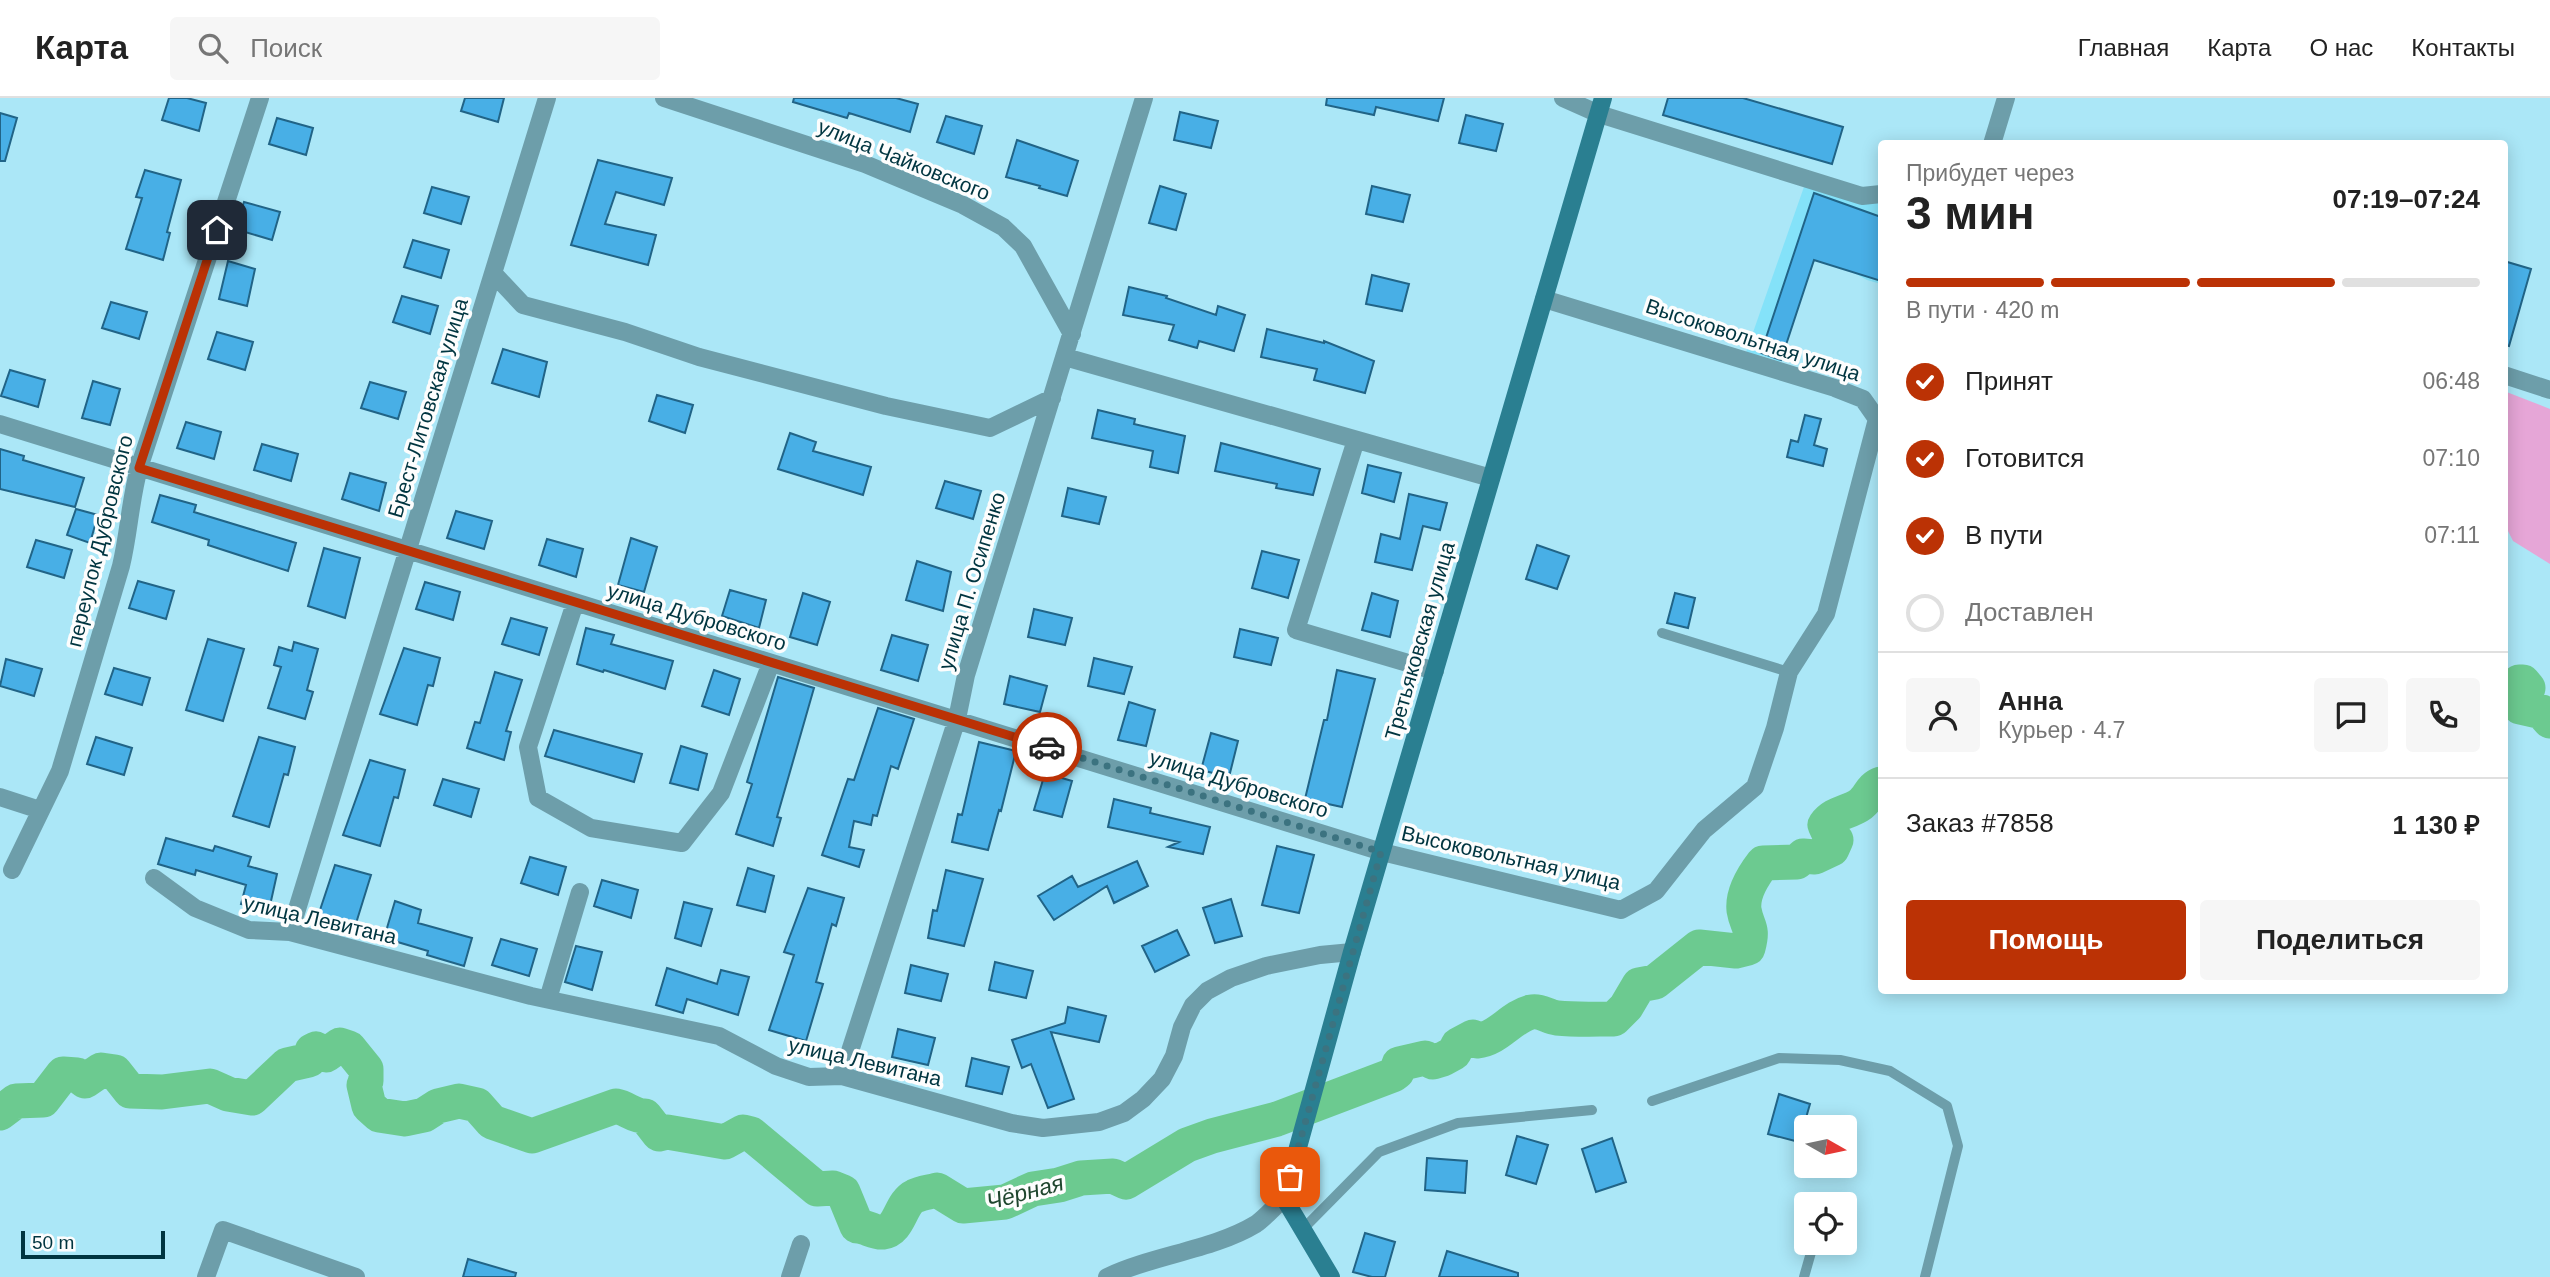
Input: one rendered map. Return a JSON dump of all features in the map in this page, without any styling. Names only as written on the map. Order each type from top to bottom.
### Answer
[{"type":"street","name":"переулок Дубровского","points":[[12,870],[60,771],[129,536],[131,499],[139,468],[260,98]]},
{"type":"street","name":"Брест-Литовская улица","points":[[290,932],[547,98]]},
{"type":"street","name":"улица Чайковского","points":[[664,98],[865,164],[963,205],[1003,227],[1023,246],[1072,334]]},
{"type":"street","name":"улица П. Осипенко","points":[[842,1076],[957,719],[966,676],[1144,98]]},
{"type":"street","points":[[1563,98],[1601,106],[1862,196],[1878,194]]},
{"type":"street","points":[[1993,140],[2006,98]]},
{"type":"street","name":"Третьяковская улица","points":[[1284,1198],[1381,852],[1601,106]]},
{"type":"street","points":[[493,273],[523,305],[625,332],[699,357],[886,406],[990,428],[1052,398]]},
{"type":"street","name":"Высоковольтная улица","points":[[1381,852],[1621,910],[1656,891],[1704,830],[1755,787],[1776,728],[1789,672],[1826,614],[1877,419],[1863,399],[1835,388],[1544,299]]},
{"type":"street","points":[[1065,357],[1491,478]]},
{"type":"street","points":[[2508,377],[2550,390]]},
{"type":"street","name":"улица Дубровского","points":[[0,425],[1381,852]]},
{"type":"street","points":[[1356,440],[1296,630],[1435,671]]},
{"type":"street","points":[[575,603],[528,747],[538,799],[590,828],[682,843],[721,793],[771,663]]},
{"type":"street","points":[[0,797],[40,810]]},
{"type":"street","name":"улица Левитана","points":[[154,878],[195,908],[249,930],[290,932],[548,999],[719,1036],[776,1066],[809,1077],[842,1076],[1012,1123],[1043,1128],[1099,1122],[1124,1113],[1143,1099],[1162,1079],[1174,1056],[1182,1027],[1193,1005],[1207,991],[1231,978],[1266,966],[1320,955],[1352,952]]},
{"type":"street","points":[[548,999],[580,892]]},
{"type":"street","points":[[1107,1277],[1133,1264],[1222,1239],[1257,1223],[1284,1198],[1331,1277]]},
{"type":"street","points":[[206,1277],[223,1230],[356,1277]]},
{"type":"street","points":[[790,1277],[801,1244]]},
{"type":"lane","points":[[1661,633],[1789,672]]},
{"type":"lane","points":[[1652,1101],[1779,1058],[1840,1060],[1890,1071],[1947,1106],[1958,1146],[1925,1277]]},
{"type":"lane","points":[[1303,1229],[1379,1152],[1458,1123],[1592,1110]]},
{"type":"lane","points":[[1804,1277],[1810,1255]]},
{"type":"shaded area","points":[[1805,184],[1878,199],[1878,283],[1817,253],[1780,362],[1760,355],[1743,361]]},
{"type":"shaded area","points":[[2508,393],[2550,409],[2550,564],[2513,541],[2508,531]]},
{"type":"building","points":[[169,98],[187,98],[206,103],[199,131],[162,120]]},
{"type":"building","points":[[465,98],[504,98],[498,122],[461,111]]},
{"type":"building","points":[[794,98],[896,98],[918,104],[910,132],[849,113],[847,118],[793,102]]},
{"type":"building","points":[[1327,98],[1444,98],[1438,121],[1376,107],[1374,115],[1326,105]]},
{"type":"building","points":[[1668,98],[1743,98],[1843,127],[1832,164],[1663,115]]},
{"type":"building","points":[[1180,112],[1218,121],[1211,148],[1174,140]]},
{"type":"building","points":[[0,113],[17,118],[5,161],[0,161]]},
{"type":"building","points":[[1466,115],[1503,124],[1496,151],[1459,143]]},
{"type":"building","points":[[946,116],[982,126],[974,154],[937,142]]},
{"type":"building","points":[[277,118],[313,128],[306,155],[269,144]]},
{"type":"building","points":[[1017,140],[1078,161],[1067,196],[1006,177]]},
{"type":"building","points":[[598,160],[672,178],[664,205],[616,192],[605,224],[656,235],[648,265],[571,245]]},
{"type":"building","points":[[145,170],[181,180],[167,232],[170,233],[163,260],[126,249],[142,198],[136,197]]},
{"type":"building","points":[[1160,186],[1186,194],[1176,230],[1149,223]]},
{"type":"building","points":[[1372,186],[1410,195],[1403,222],[1366,214]]},
{"type":"building","points":[[432,187],[469,197],[461,224],[424,213]]},
{"type":"building","points":[[1814,193],[1878,216],[1878,280],[1814,260],[1781,360],[1761,353]]},
{"type":"building","points":[[244,202],[280,212],[272,240],[235,229]]},
{"type":"building","points":[[413,240],[449,250],[441,278],[404,267]]},
{"type":"building","points":[[228,261],[255,269],[247,306],[219,299]]},
{"type":"building","points":[[2508,262],[2531,269],[2508,346]]},
{"type":"building","points":[[1372,275],[1409,284],[1402,311],[1366,304]]},
{"type":"building","points":[[1129,287],[1167,296],[1166,298],[1216,315],[1218,306],[1245,315],[1234,351],[1199,341],[1197,348],[1169,340],[1174,325],[1123,315]]},
{"type":"building","points":[[402,296],[438,306],[430,334],[393,322]]},
{"type":"building","points":[[111,302],[147,312],[139,339],[102,328]]},
{"type":"building","points":[[1267,329],[1324,341],[1374,361],[1365,393],[1314,380],[1317,369],[1261,357]]},
{"type":"building","points":[[217,332],[253,342],[245,370],[208,359]]},
{"type":"building","points":[[503,349],[547,362],[539,397],[492,383]]},
{"type":"building","points":[[10,370],[45,380],[38,407],[1,396]]},
{"type":"building","points":[[93,381],[120,389],[110,425],[82,418]]},
{"type":"building","points":[[370,382],[406,392],[398,419],[361,408]]},
{"type":"building","points":[[657,395],[693,405],[685,433],[649,421]]},
{"type":"building","points":[[1098,410],[1135,419],[1134,424],[1185,436],[1178,473],[1150,467],[1153,451],[1092,438]]},
{"type":"building","points":[[1805,415],[1821,419],[1814,445],[1827,449],[1823,466],[1787,457],[1791,440],[1798,442]]},
{"type":"building","points":[[186,422],[221,432],[214,459],[177,448]]},
{"type":"building","points":[[790,433],[816,442],[813,451],[871,467],[863,495],[778,469]]},
{"type":"building","points":[[1221,443],[1320,469],[1313,495],[1276,488],[1277,484],[1215,471]]},
{"type":"building","points":[[262,444],[298,454],[291,481],[254,470]]},
{"type":"building","points":[[0,449],[24,456],[23,460],[84,478],[75,507],[0,489]]},
{"type":"building","points":[[1368,465],[1401,473],[1394,502],[1362,493]]},
{"type":"building","points":[[350,473],[386,483],[379,511],[342,499]]},
{"type":"building","points":[[945,481],[981,491],[973,519],[936,508]]},
{"type":"building","points":[[1068,488],[1106,497],[1099,524],[1062,516]]},
{"type":"building","points":[[1409,494],[1447,503],[1440,530],[1423,526],[1412,570],[1375,562],[1381,534],[1400,539]]},
{"type":"building","points":[[160,495],[196,505],[194,512],[296,543],[288,571],[208,545],[209,540],[152,522]]},
{"type":"building","points":[[76,509],[98,515],[90,543],[67,535]]},
{"type":"building","points":[[456,511],[492,521],[484,549],[447,538]]},
{"type":"building","points":[[631,538],[657,547],[644,592],[618,585]]},
{"type":"building","points":[[547,539],[583,549],[576,577],[539,565]]},
{"type":"building","points":[[36,540],[72,550],[64,578],[27,567]]},
{"type":"building","points":[[1537,545],[1569,556],[1557,589],[1526,579]]},
{"type":"building","points":[[324,548],[360,558],[345,618],[308,606]]},
{"type":"building","points":[[1262,551],[1299,560],[1288,598],[1252,588]]},
{"type":"building","points":[[917,561],[951,572],[943,611],[906,600]]},
{"type":"building","points":[[138,581],[174,591],[166,619],[129,608]]},
{"type":"building","points":[[425,582],[460,592],[453,620],[416,609]]},
{"type":"building","points":[[730,590],[766,600],[759,628],[722,616]]},
{"type":"building","points":[[803,593],[830,602],[817,645],[790,637]]},
{"type":"building","points":[[1372,593],[1398,601],[1390,637],[1362,630]]},
{"type":"building","points":[[1675,593],[1695,598],[1688,628],[1667,623]]},
{"type":"building","points":[[1034,609],[1072,618],[1065,645],[1028,637]]},
{"type":"building","points":[[511,618],[547,628],[539,655],[502,644]]},
{"type":"building","points":[[586,628],[614,635],[611,644],[673,661],[665,689],[577,664]]},
{"type":"building","points":[[1240,629],[1278,638],[1271,665],[1234,657]]},
{"type":"building","points":[[892,635],[928,645],[918,681],[881,670]]},
{"type":"building","points":[[208,639],[244,649],[223,721],[186,710]]},
{"type":"building","points":[[294,642],[318,649],[307,690],[313,692],[305,719],[268,708],[281,667],[274,665],[279,647],[292,651]]},
{"type":"building","points":[[404,648],[440,658],[433,686],[428,685],[417,725],[380,714]]},
{"type":"building","points":[[1094,658],[1132,667],[1124,694],[1088,686]]},
{"type":"building","points":[[6,659],[42,669],[34,696],[0,686]]},
{"type":"building","points":[[114,668],[150,678],[142,705],[105,694]]},
{"type":"building","points":[[714,670],[740,679],[729,715],[702,706]]},
{"type":"building","points":[[1337,670],[1375,679],[1342,807],[1305,799],[1324,720],[1327,720]]},
{"type":"building","points":[[495,672],[522,680],[506,731],[511,732],[504,760],[467,748],[475,722],[480,723]]},
{"type":"building","points":[[1010,676],[1047,686],[1040,712],[1004,704]]},
{"type":"building","points":[[778,677],[814,688],[777,817],[781,818],[773,846],[736,834],[752,784],[747,782]]},
{"type":"building","points":[[1129,702],[1155,710],[1146,746],[1118,740]]},
{"type":"building","points":[[878,708],[914,719],[898,769],[891,766],[877,816],[873,815],[871,825],[854,821],[849,847],[864,850],[859,867],[822,855],[848,779],[854,780]]},
{"type":"building","points":[[554,730],[642,754],[634,782],[545,756]]},
{"type":"building","points":[[1211,733],[1238,741],[1229,777],[1201,770]]},
{"type":"building","points":[[96,737],[132,748],[124,775],[87,764]]},
{"type":"building","points":[[259,737],[295,747],[288,775],[284,774],[269,827],[233,816]]},
{"type":"building","points":[[979,742],[1016,751],[988,850],[952,842],[958,814],[962,815]]},
{"type":"building","points":[[681,746],[707,754],[698,790],[670,783]]},
{"type":"building","points":[[370,760],[405,770],[380,846],[343,835]]},
{"type":"building","points":[[1045,773],[1072,781],[1062,817],[1034,810]]},
{"type":"building","points":[[443,779],[479,789],[471,817],[434,805]]},
{"type":"building","points":[[1114,799],[1151,808],[1150,813],[1210,827],[1203,854],[1168,847],[1179,842],[1108,827]]},
{"type":"building","points":[[166,838],[213,851],[215,846],[251,857],[248,866],[277,874],[269,910],[241,904],[246,885],[196,870],[195,875],[158,864]]},
{"type":"building","points":[[1277,846],[1314,855],[1299,913],[1262,905]]},
{"type":"building","points":[[530,857],[566,867],[558,895],[521,883]]},
{"type":"building","points":[[1137,861],[1148,886],[1114,903],[1107,886],[1054,920],[1038,896],[1072,876],[1078,887]]},
{"type":"building","points":[[335,865],[371,875],[353,933],[316,922]]},
{"type":"building","points":[[748,868],[774,876],[765,912],[737,905]]},
{"type":"building","points":[[946,870],[983,879],[964,946],[928,938],[933,910],[937,911]]},
{"type":"building","points":[[602,880],[638,890],[631,918],[594,906]]},
{"type":"building","points":[[808,888],[844,898],[836,926],[832,924],[816,982],[823,984],[806,1041],[769,1030],[794,955],[784,952]]},
{"type":"building","points":[[1231,899],[1242,936],[1215,943],[1203,908]]},
{"type":"building","points":[[395,901],[421,910],[418,923],[472,938],[464,966],[427,955],[428,951],[384,938]]},
{"type":"building","points":[[684,902],[712,909],[701,946],[675,938]]},
{"type":"building","points":[[1177,930],[1189,955],[1155,972],[1142,946]]},
{"type":"building","points":[[501,939],[537,949],[529,976],[492,965]]},
{"type":"building","points":[[576,946],[602,952],[592,990],[565,982]]},
{"type":"building","points":[[995,962],[1033,971],[1026,998],[989,990]]},
{"type":"building","points":[[911,965],[948,974],[941,1001],[905,993]]},
{"type":"building","points":[[667,968],[717,984],[721,970],[749,977],[738,1015],[687,999],[683,1013],[656,1005]]},
{"type":"building","points":[[1068,1007],[1106,1016],[1099,1042],[1051,1032],[1074,1099],[1048,1108],[1031,1064],[1022,1068],[1012,1040],[1065,1023]]},
{"type":"building","points":[[898,1029],[935,1038],[928,1065],[892,1057]]},
{"type":"building","points":[[972,1058],[1009,1067],[1002,1094],[966,1086]]},
{"type":"building","points":[[1779,1094],[1810,1104],[1807,1115],[1794,1115],[1794,1141],[1768,1134]]},
{"type":"building","points":[[1517,1136],[1548,1145],[1536,1184],[1506,1175]]},
{"type":"building","points":[[1612,1138],[1626,1182],[1596,1192],[1582,1149]]},
{"type":"building","points":[[1427,1158],[1467,1161],[1465,1193],[1425,1190]]},
{"type":"building","points":[[1365,1233],[1395,1242],[1385,1277],[1353,1272]]},
{"type":"building","points":[[1447,1251],[1518,1273],[1518,1277],[1439,1277]]},
{"type":"building","points":[[468,1259],[516,1273],[515,1277],[463,1277]]},
{"type":"waterway","name":"Чёрная","points":[[2508,695],[2519,682],[2523,682],[2528,688],[2520,698],[2520,707],[2542,712],[2550,721]]},
{"type":"waterway","name":"Чёрная","points":[[0,1113],[16,1101],[43,1100],[63,1074],[77,1075],[85,1081],[101,1070],[115,1072],[130,1091],[162,1092],[210,1086],[228,1094],[252,1098],[287,1065],[309,1060],[312,1051],[316,1049],[326,1055],[340,1045],[349,1048],[366,1069],[364,1085],[369,1106],[379,1115],[405,1119],[424,1115],[438,1106],[459,1101],[477,1105],[492,1122],[532,1136],[616,1106],[645,1116],[659,1134],[667,1132],[725,1142],[743,1132],[751,1134],[817,1189],[833,1188],[843,1192],[857,1226],[883,1232],[893,1227],[910,1199],[937,1190],[963,1206],[1005,1202],[1033,1189],[1081,1178],[1113,1176],[1126,1182],[1187,1145],[1277,1119],[1393,1075],[1399,1064],[1425,1058],[1433,1062],[1443,1059],[1454,1053],[1458,1045],[1473,1037],[1477,1041],[1485,1039],[1531,1012],[1564,1019],[1614,1019],[1626,1007],[1639,985],[1655,982],[1699,947],[1736,951],[1748,948],[1750,931],[1744,910],[1746,891],[1763,863],[1797,862],[1803,856],[1815,857],[1832,849],[1836,840],[1831,838],[1825,825],[1861,804],[1878,786]]},
{"type":"way so far","points":[[1047,747],[1381,852],[1290,1177]]},
{"type":"route","points":[[217,230],[139,468],[1047,747]]}]
